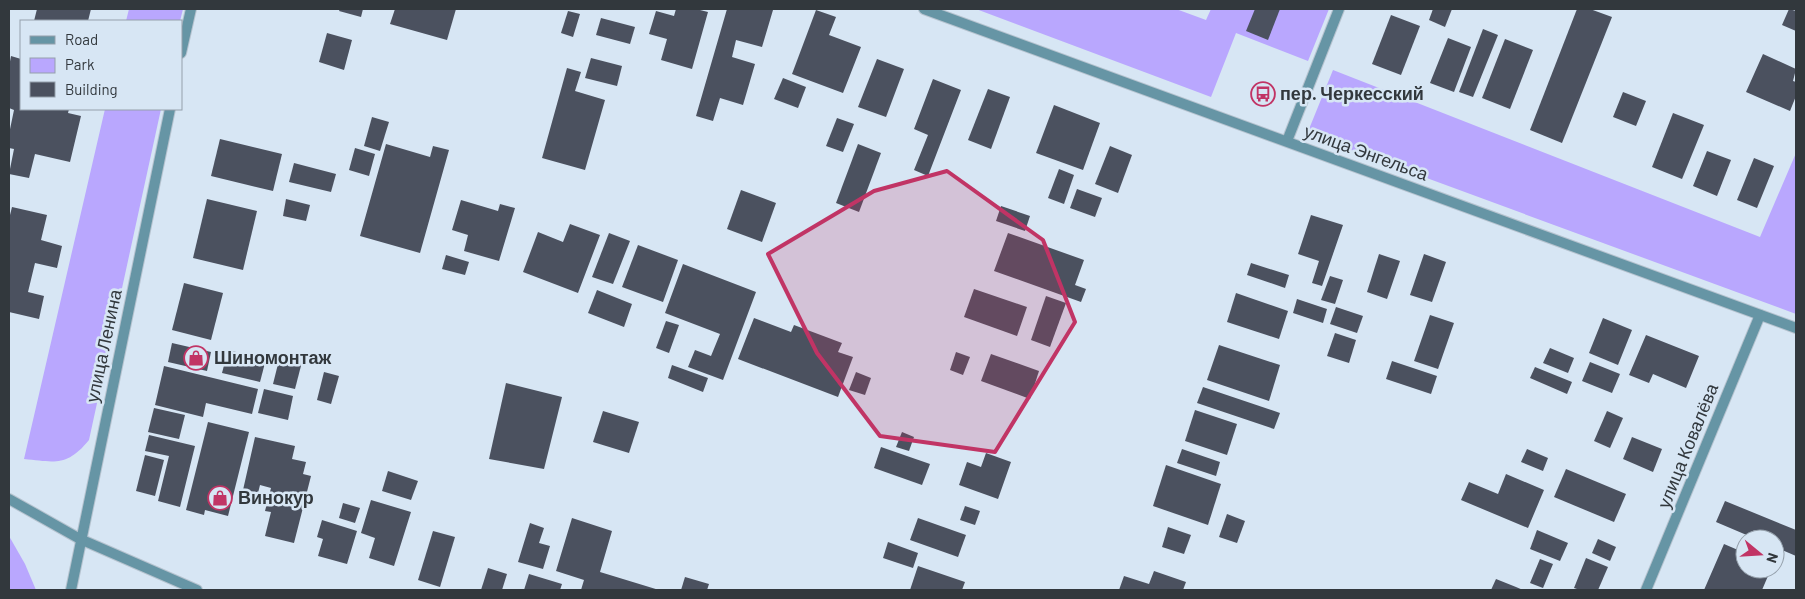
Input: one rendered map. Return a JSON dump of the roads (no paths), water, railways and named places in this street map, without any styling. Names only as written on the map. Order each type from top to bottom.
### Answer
[{"type":"street","points":[[182,49],[191,9]]},
{"type":"street","name":"улица Энгельса","points":[[924,9],[1796,328]]},
{"type":"street","points":[[1286,142],[1339,9]]},
{"type":"street","name":"улица Ленина","points":[[71,590],[170,110]]},
{"type":"street","name":"улица Ковалёва","points":[[1646,590],[1760,315]]},
{"type":"street","points":[[9,499],[80,539],[197,590]]},
{"type":"place","name":"пер. Черкесский","points":[[1263,94]]},
{"type":"place","name":"Шиномонтаж","points":[[196,358]]},
{"type":"place","name":"Винокур","points":[[220,498]]}]
